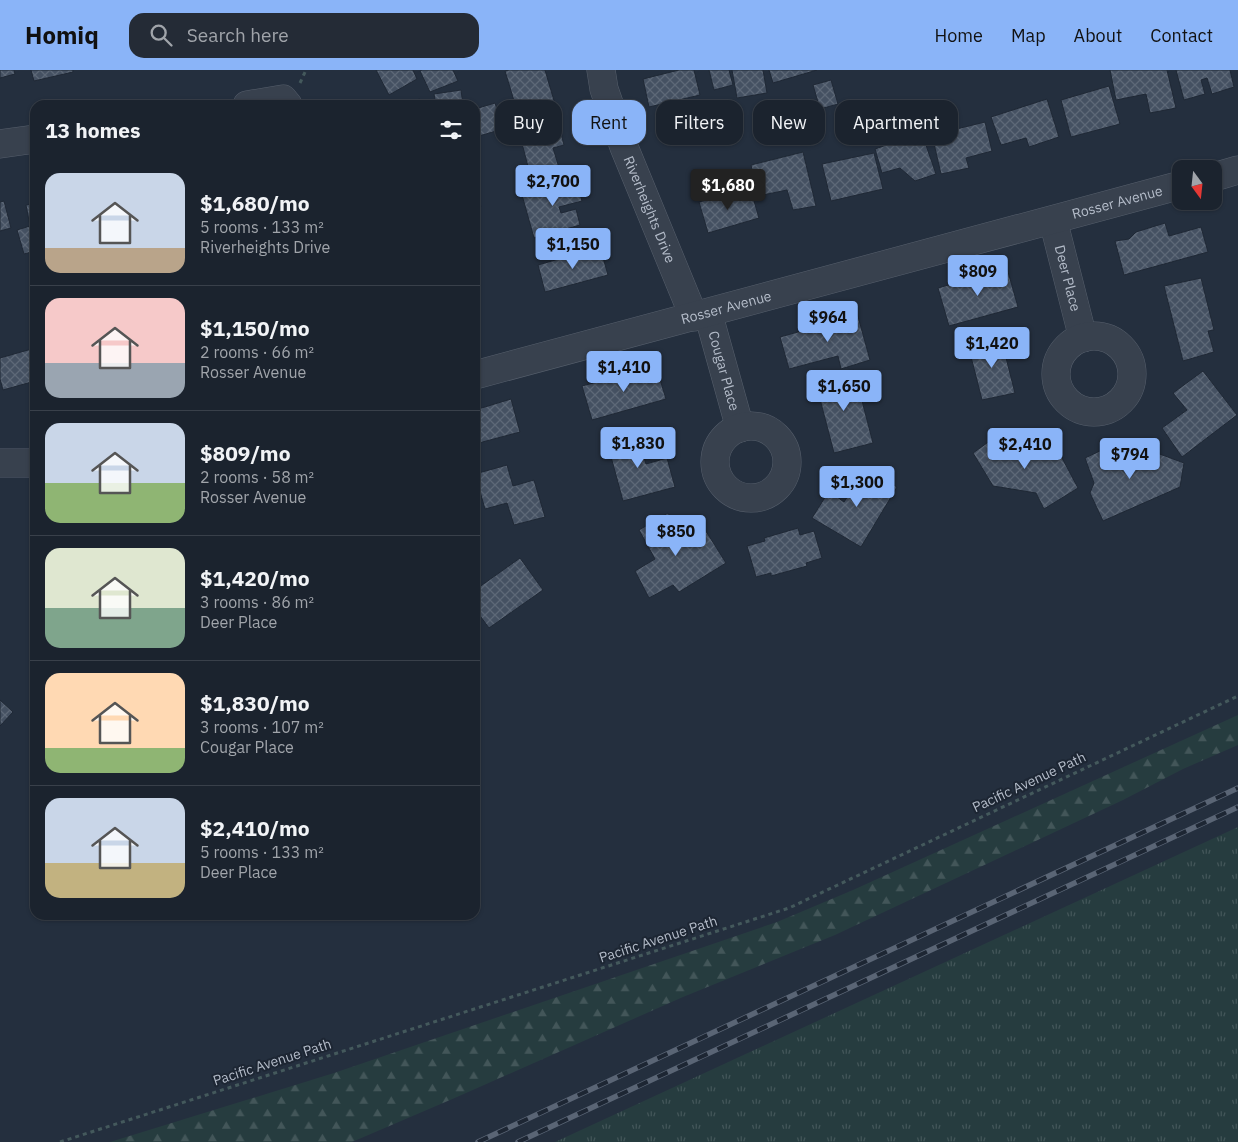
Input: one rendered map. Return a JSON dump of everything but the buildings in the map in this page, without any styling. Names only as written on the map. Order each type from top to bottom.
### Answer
[{"type":"street","name":"Riverheights Drive","points":[[601,70],[604,89],[624,147],[701,315]]},
{"type":"street","points":[[0,144],[30,140]]},
{"type":"street","points":[[1222,175],[1238,170]]},
{"type":"street","name":"Rosser Avenue","points":[[480,374],[1172,187]]},
{"type":"street","name":"Deer Place","points":[[1053,220],[1083,338]]},
{"type":"street","name":"Cougar Place","points":[[701,315],[740,428]]},
{"type":"street","points":[[0,463],[30,463]]},
{"type":"path","name":"Pacific Avenue Path","points":[[60,1142],[789,908],[1238,696]]},
{"type":"green space","points":[[1238,715],[1238,745],[1183,769],[1123,800],[835,935],[683,997],[352,1142],[110,1142],[334,1073],[777,922],[853,890]]},
{"type":"green space","points":[[1238,827],[1238,1142],[555,1142]]},
{"type":"railway","points":[[478,1142],[1238,788]]},
{"type":"railway","points":[[518,1142],[1238,807]]}]
